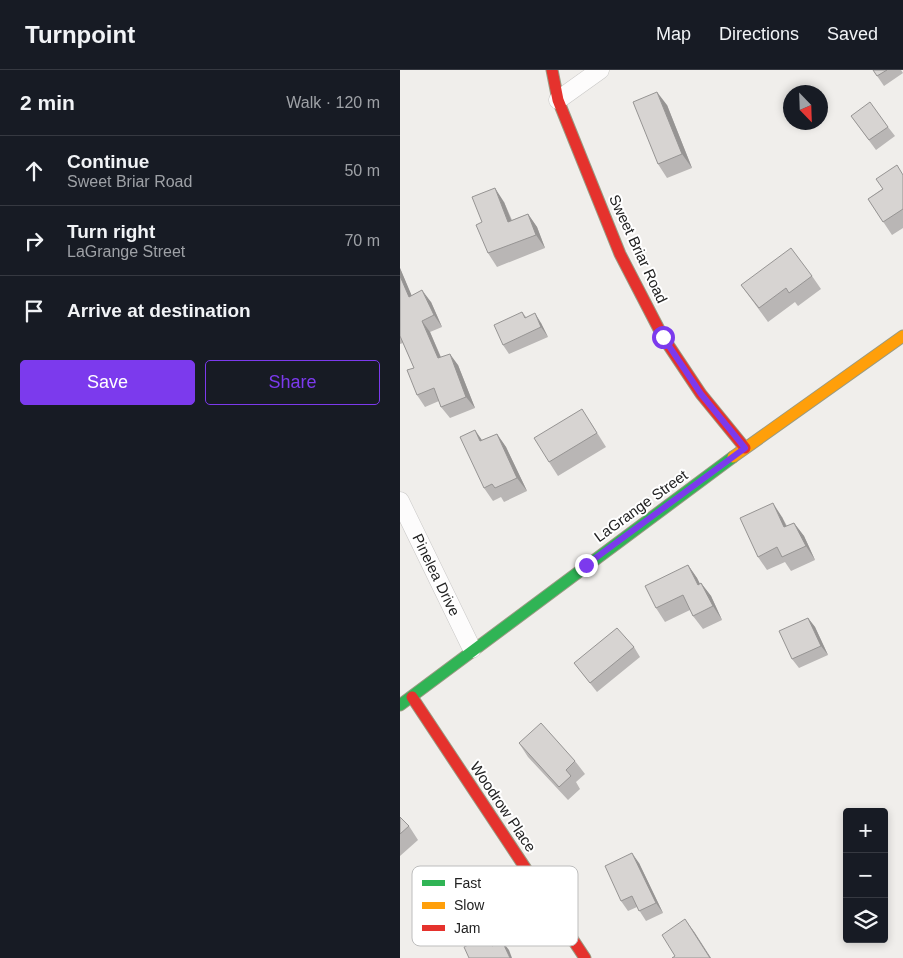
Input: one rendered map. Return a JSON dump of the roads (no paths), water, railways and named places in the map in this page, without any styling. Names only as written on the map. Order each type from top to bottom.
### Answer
[{"type":"street","name":"Sweet Briar Road","points":[[552,70],[558,100],[620,254],[663,337],[701,394],[745,448]]},
{"type":"street","points":[[558,100],[600,70]]},
{"type":"street","name":"LaGrange Street","points":[[400,705],[472,649],[745,448],[903,336]]},
{"type":"street","name":"Pinelea Drive","points":[[400,501],[472,649]]},
{"type":"street","name":"Woodrow Place","points":[[412,697],[524,866]]},
{"type":"street","name":"Woodrow Place","points":[[577,946],[585,958]]}]
